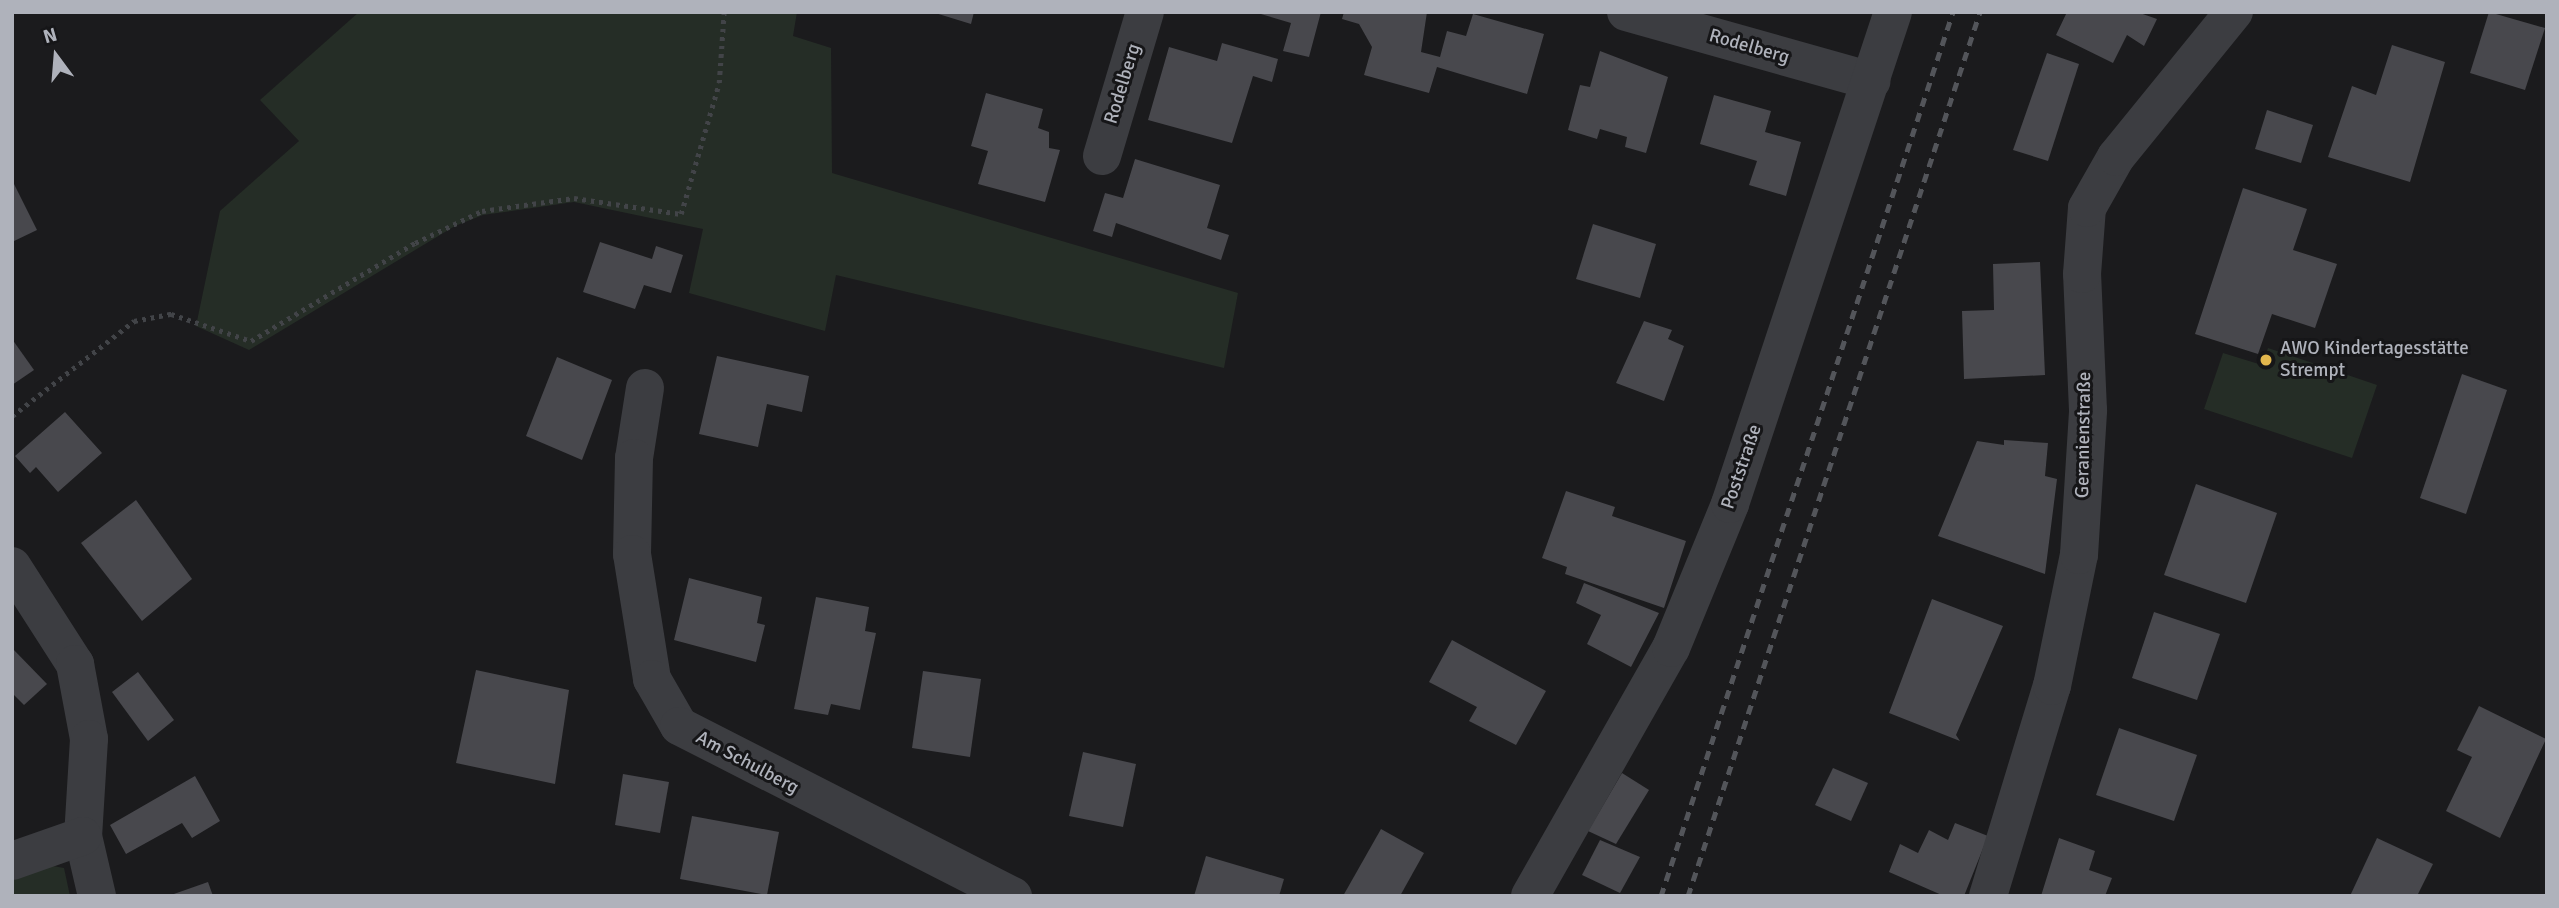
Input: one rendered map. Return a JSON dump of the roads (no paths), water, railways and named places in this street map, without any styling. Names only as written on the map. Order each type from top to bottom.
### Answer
[{"type":"street","name":"Rodelberg","points":[[1102,156],[1145,12]]},
{"type":"street","name":"Rodelberg","points":[[1626,12],[1871,81]]},
{"type":"street","name":"Poststraße","points":[[1530,896],[1671,648],[1730,504],[1893,12]]},
{"type":"street","name":"Geranienstraße","points":[[1988,896],[2052,686],[2079,555],[2088,410],[2082,274],[2087,208],[2116,157],[2234,12]]},
{"type":"street","name":"Am Schulberg","points":[[645,388],[634,458],[632,554],[652,679],[680,726],[925,856],[1013,896]]},
{"type":"street","points":[[12,566],[75,664],[89,739],[83,836],[97,896]]},
{"type":"street","points":[[12,861],[83,836]]},
{"type":"railway","points":[[1661,896],[1953,12]]},
{"type":"railway","points":[[1688,896],[1980,12]]},
{"type":"place","name":"AWO Kindertagesstätte Strempt","points":[[2266,360]]}]
